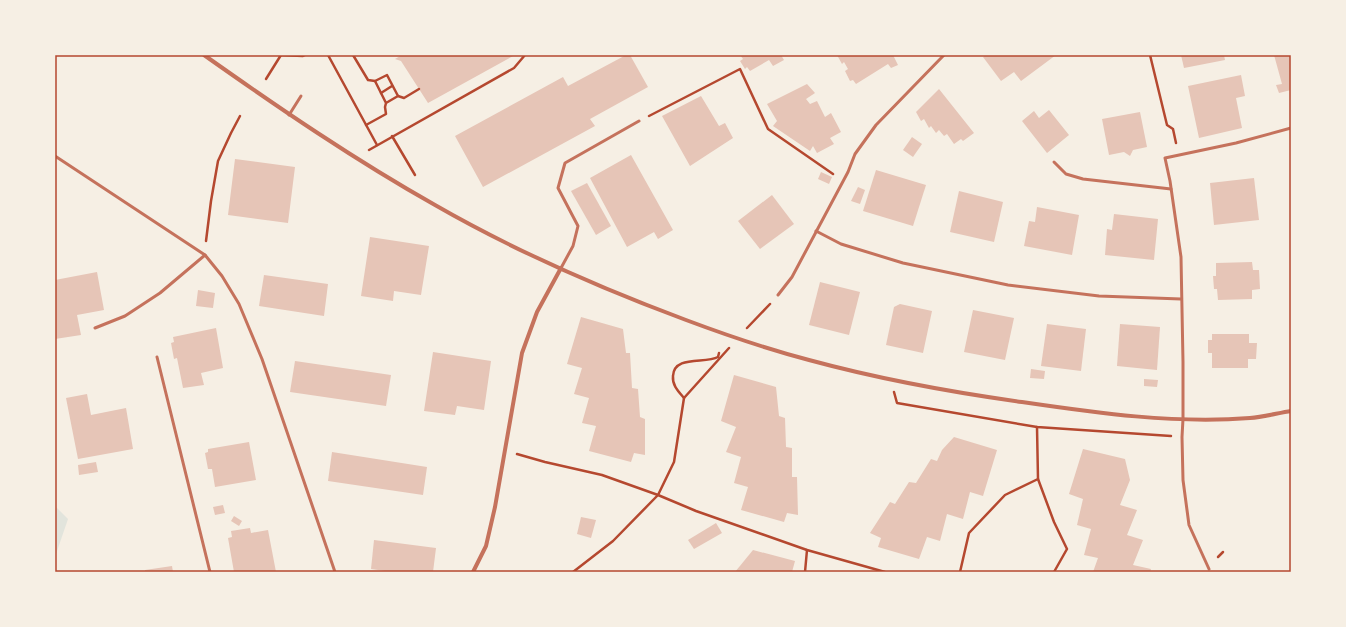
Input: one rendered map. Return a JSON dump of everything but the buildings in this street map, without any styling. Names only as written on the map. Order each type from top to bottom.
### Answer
[{"type":"street","points":[[204,55],[290,115],[396,182],[468,223],[561,268],[650,307],[724,334],[807,360],[891,380],[988,397],[1100,413],[1183,419],[1251,418],[1291,411]]},
{"type":"street","points":[[473,572],[486,546],[495,507],[522,353],[537,312],[561,268]]},
{"type":"lane","points":[[778,295],[792,277],[844,181],[855,154],[876,124],[944,55]]},
{"type":"lane","points":[[290,115],[301,96]]},
{"type":"lane","points":[[561,268],[573,246],[578,226],[558,188],[565,163],[639,121]]},
{"type":"lane","points":[[1209,569],[1189,524],[1183,480],[1181,257],[1172,189],[1165,158],[1291,128]]},
{"type":"lane","points":[[55,156],[205,255],[222,276],[239,304],[262,359],[335,572]]},
{"type":"lane","points":[[1054,162],[1066,174],[1083,179],[1172,189]]},
{"type":"lane","points":[[816,231],[841,244],[903,263],[1008,285],[1099,296],[1181,299]]},
{"type":"lane","points":[[95,328],[125,316],[160,293],[205,255]]},
{"type":"lane","points":[[157,357],[210,572]]},
{"type":"path","points":[[266,79],[280,55],[305,55]]},
{"type":"path","points":[[328,55],[377,145]]},
{"type":"path","points":[[353,55],[368,80],[375,81],[387,75],[398,96],[404,98],[419,89]]},
{"type":"path","points":[[368,150],[514,68],[525,55]]},
{"type":"path","points":[[1150,55],[1167,125],[1173,129],[1179,154]]},
{"type":"path","points":[[639,121],[740,69],[768,129],[844,181]]},
{"type":"path","points":[[366,125],[386,114],[386,103],[375,81]]},
{"type":"path","points":[[381,92],[392,86]]},
{"type":"path","points":[[386,103],[398,96]]},
{"type":"path","points":[[205,255],[211,201],[218,161],[240,116]]},
{"type":"path","points":[[392,136],[415,175]]},
{"type":"path","points":[[684,398],[673,382],[674,369],[680,364],[686,362],[713,360],[718,357],[719,353]]},
{"type":"path","points":[[891,380],[897,403],[1037,427],[1182,437]]},
{"type":"path","points":[[573,572],[613,541],[658,495],[674,462],[684,398],[693,386]]},
{"type":"path","points":[[1037,427],[1038,479],[1054,522],[1067,549],[1054,572]]},
{"type":"path","points":[[505,450],[545,462],[602,475],[807,550],[885,572]]},
{"type":"path","points":[[960,572],[969,533],[1005,495],[1038,479]]},
{"type":"path","points":[[805,572],[807,550]]},
{"type":"shaded area","points":[[55,506],[68,519],[55,557]]}]
